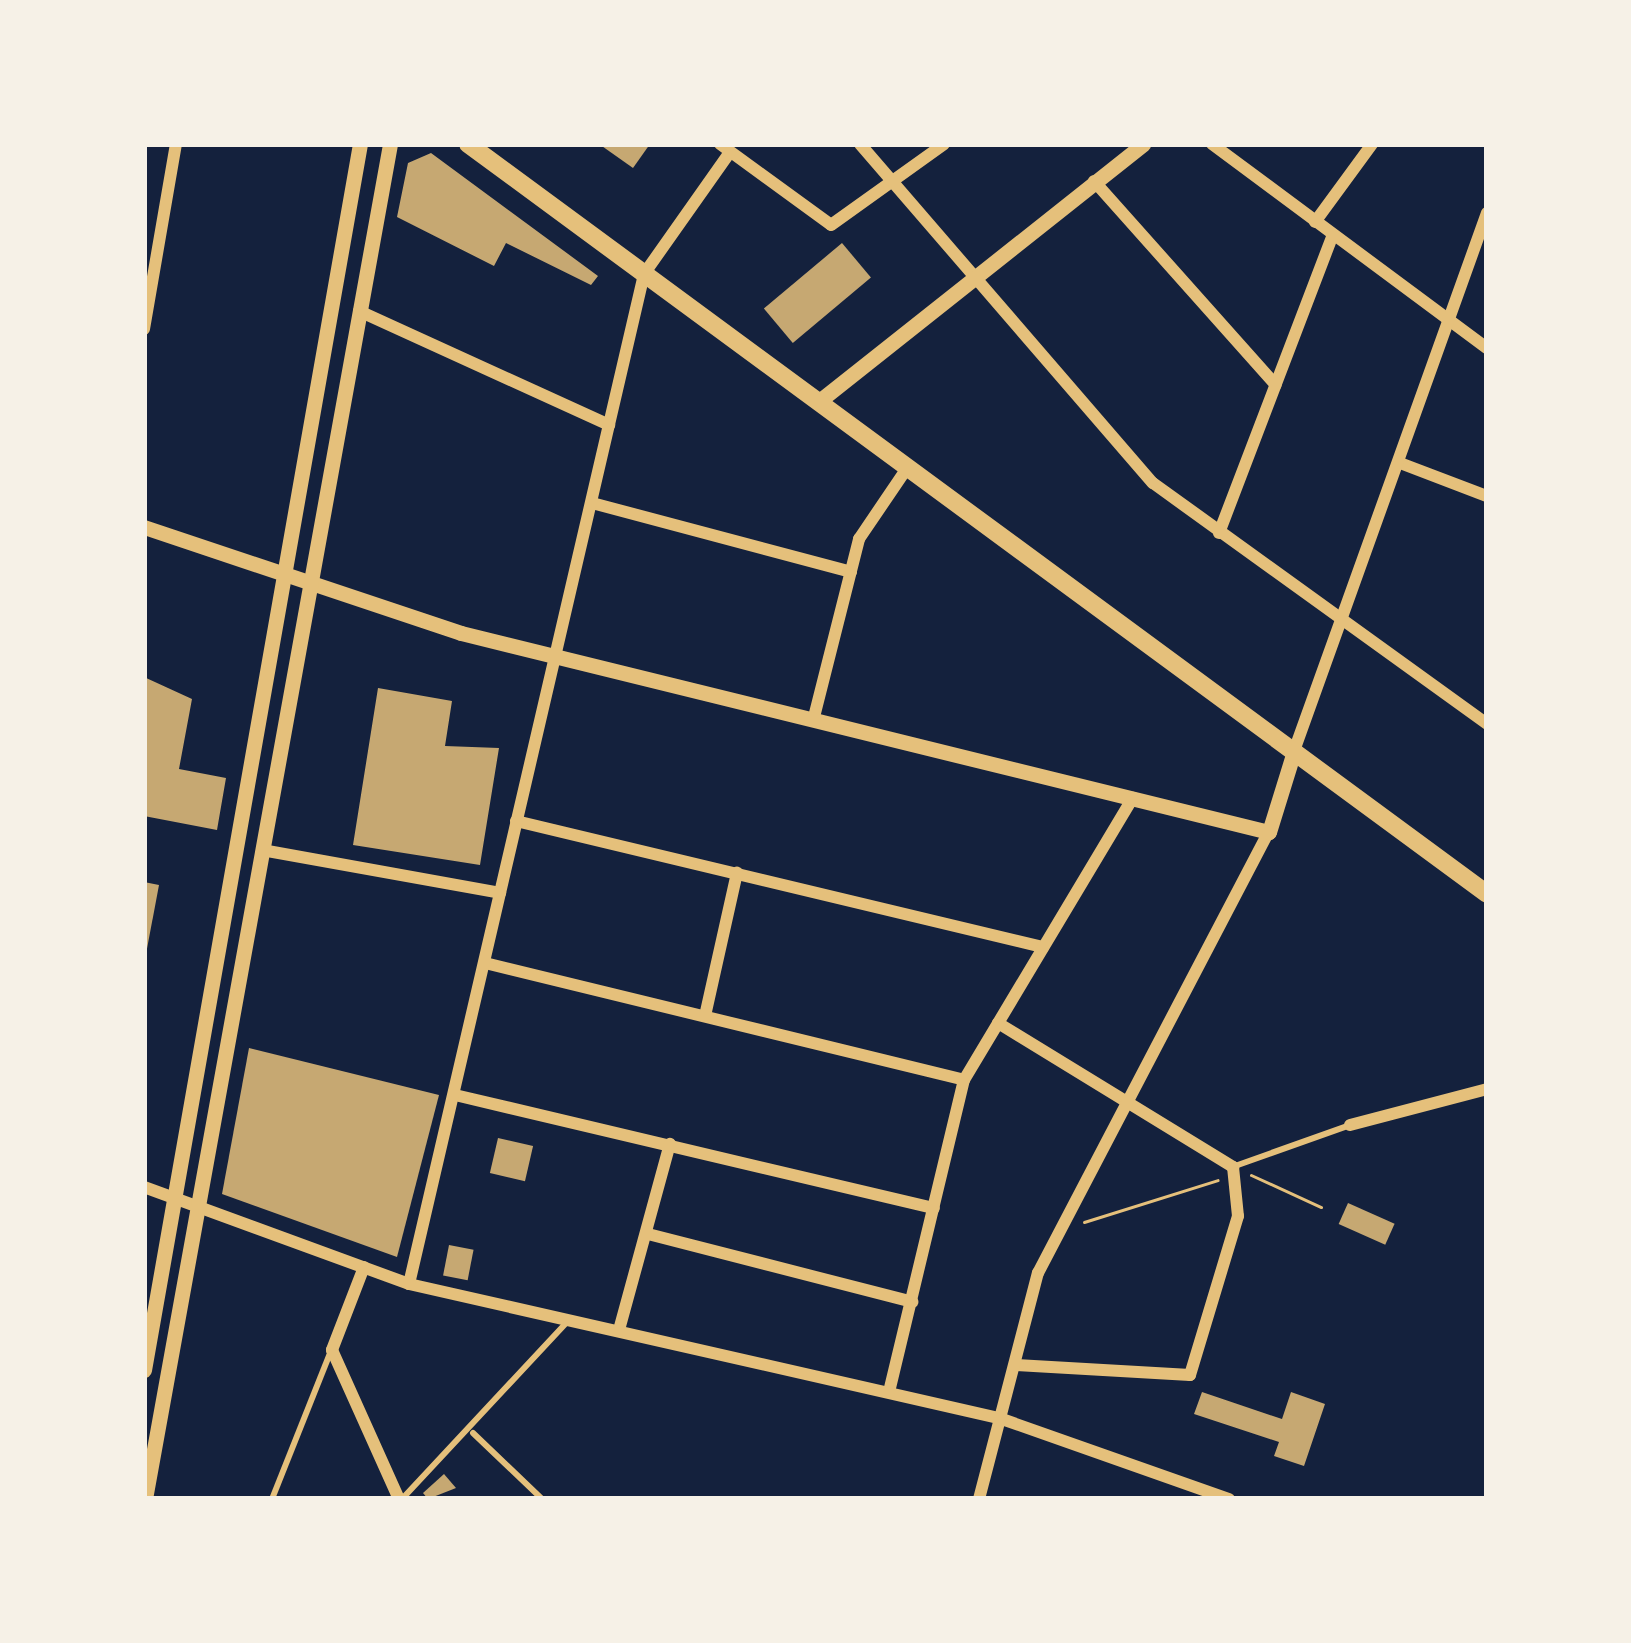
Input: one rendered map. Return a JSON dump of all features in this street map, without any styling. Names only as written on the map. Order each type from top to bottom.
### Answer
[{"type":"main road","points":[[468,144],[1487,894]]},
{"type":"street","points":[[144,329],[176,144]]},
{"type":"street","points":[[144,1370],[360,144]]},
{"type":"street","points":[[145,1499],[390,144]]},
{"type":"street","points":[[860,144],[1153,483],[1487,724]]},
{"type":"street","points":[[410,1284],[644,274],[725,148],[832,225],[944,144]]},
{"type":"street","points":[[818,402],[973,274],[1143,144]]},
{"type":"street","points":[[1212,144],[1487,348]]},
{"type":"street","points":[[1316,221],[1372,144]]},
{"type":"street","points":[[1094,182],[1276,385]]},
{"type":"street","points":[[979,1499],[1038,1273],[1269,832],[1487,213]]},
{"type":"street","points":[[1219,533],[1332,237]]},
{"type":"street","points":[[359,311],[609,425]]},
{"type":"street","points":[[1400,463],[1487,496]]},
{"type":"street","points":[[813,722],[864,529],[907,469]]},
{"type":"street","points":[[592,503],[851,572]]},
{"type":"street","points":[[144,527],[309,585],[555,658],[1269,832]]},
{"type":"street","points":[[889,1392],[964,1080],[1132,798]]},
{"type":"street","points":[[516,821],[1043,947]]},
{"type":"street","points":[[262,850],[500,893]]},
{"type":"street","points":[[706,1016],[737,873]]},
{"type":"street","points":[[485,963],[964,1080]]},
{"type":"street","points":[[998,1024],[1130,1102],[1232,1171],[1238,1216],[1190,1375],[1016,1365]]},
{"type":"street","points":[[1350,1125],[1487,1090]]},
{"type":"street","points":[[455,1095],[934,1208]]},
{"type":"street","points":[[620,1330],[670,1144]]},
{"type":"street","points":[[144,1187],[410,1284],[999,1418],[1229,1499]]},
{"type":"street","points":[[648,1234],[912,1302]]},
{"type":"street","points":[[364,1268],[332,1350],[401,1499]]},
{"type":"lane","points":[[1232,1171],[1350,1125]]},
{"type":"lane","points":[[401,1499],[473,1433],[568,1320]]},
{"type":"lane","points":[[272,1499],[332,1350]]},
{"type":"lane","points":[[473,1433],[542,1499]]},
{"type":"path","points":[[1063,1229],[1232,1171],[1321,1207]]},
{"type":"building","points":[[599,144],[650,144],[633,168]]},
{"type":"building","points":[[431,153],[598,276],[591,285],[506,243],[494,266],[397,217],[408,163]]},
{"type":"building","points":[[842,243],[871,277],[793,343],[764,309]]},
{"type":"building","points":[[144,677],[192,699],[179,769],[226,778],[217,830],[144,816]]},
{"type":"building","points":[[378,688],[452,701],[445,746],[499,748],[480,865],[353,845]]},
{"type":"building","points":[[144,882],[159,885],[146,954],[144,953]]},
{"type":"building","points":[[249,1048],[439,1095],[397,1257],[222,1194]]},
{"type":"building","points":[[498,1138],[533,1146],[525,1181],[490,1173]]},
{"type":"building","points":[[1348,1203],[1395,1224],[1385,1245],[1339,1224]]},
{"type":"building","points":[[449,1245],[474,1250],[468,1280],[443,1275]]},
{"type":"building","points":[[1202,1392],[1282,1419],[1291,1392],[1325,1404],[1304,1466],[1274,1456],[1279,1442],[1194,1414]]},
{"type":"building","points":[[444,1474],[456,1488],[428,1499],[423,1493]]}]
